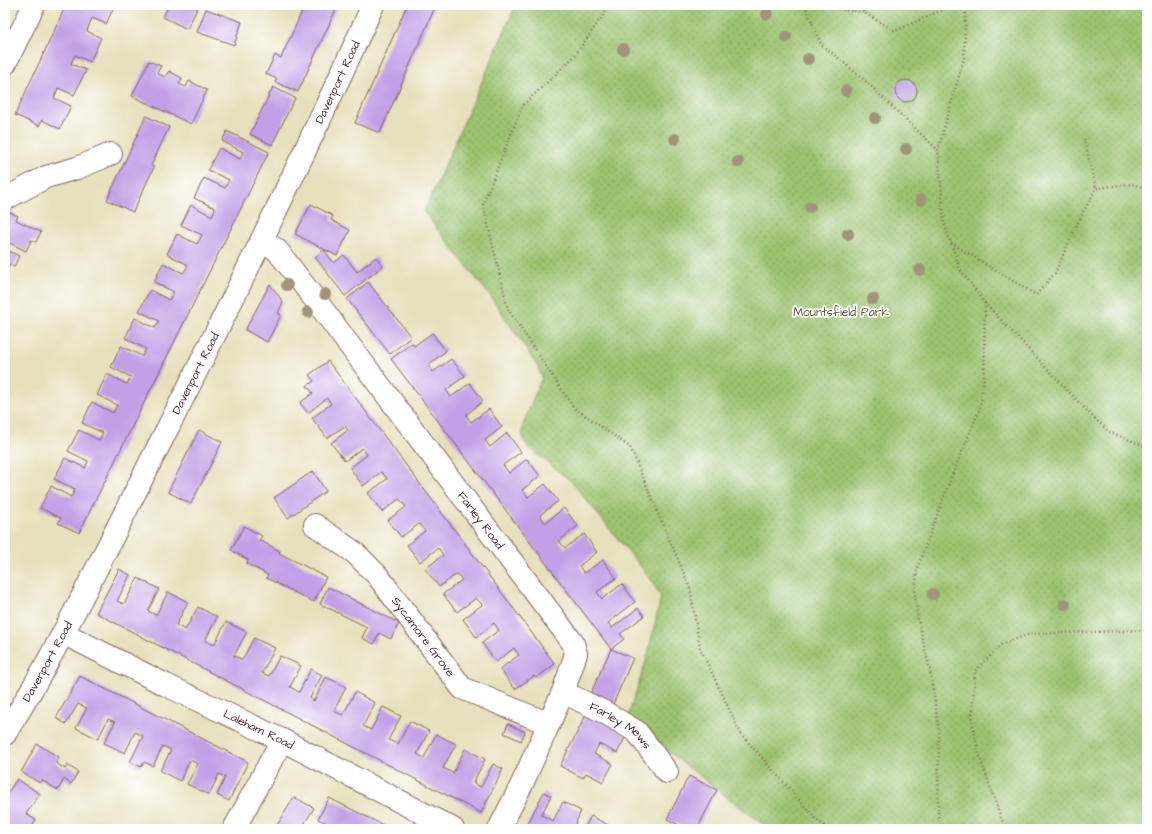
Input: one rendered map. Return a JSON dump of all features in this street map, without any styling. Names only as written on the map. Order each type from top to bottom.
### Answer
[{"type":"street","points":[[7,56],[34,5]]},
{"type":"street","name":"Davenport Road","points":[[5,734],[63,633],[262,241],[329,102],[373,5]]},
{"type":"street","points":[[5,199],[46,177],[77,168],[111,154]]},
{"type":"street","name":"Farley Road","points":[[262,241],[277,250],[573,643],[576,654],[563,692],[499,829]]},
{"type":"street","name":"Sycamore Grove","points":[[314,525],[356,553],[377,576],[462,688],[549,724]]},
{"type":"street","name":"Laleham Road","points":[[63,633],[166,685],[282,740],[453,829]]},
{"type":"street","name":"Farley Mews","points":[[563,692],[604,712],[637,732],[668,772]]},
{"type":"street","points":[[234,829],[282,740]]},
{"type":"path","points":[[610,5],[574,57],[523,105],[483,204],[508,310],[573,407],[630,447],[690,588],[700,648],[741,734],[816,819],[828,829]]},
{"type":"path","points":[[805,5],[822,44],[861,77],[938,150]]},
{"type":"path","points":[[823,5],[836,9],[863,12],[895,31],[953,5]]},
{"type":"path","points":[[863,12],[867,5]]},
{"type":"path","points":[[944,5],[947,8]]},
{"type":"path","points":[[966,5],[964,58],[938,150],[944,223],[960,269],[984,303],[1109,432],[1147,447]]},
{"type":"path","points":[[951,243],[1036,295],[1055,273],[1077,224],[1096,188],[1084,139]]},
{"type":"path","points":[[1096,188],[1131,184],[1147,188]]},
{"type":"path","points":[[941,829],[938,816],[939,729],[930,670],[918,620],[915,596],[917,569],[946,488],[980,408],[984,379],[984,303]]},
{"type":"path","points":[[1005,829],[980,755],[972,721],[975,671],[1002,644],[1030,634],[1147,630]]},
{"type":"green space","name":"Mountsfield Park","points":[[516,5],[1147,5],[1147,829],[769,829],[627,720],[647,658],[661,597],[650,578],[570,480],[528,447],[523,439],[522,431],[525,419],[542,377],[538,367],[494,301],[424,212]]},
{"type":"building","points":[[66,5],[115,5],[106,24],[92,18],[87,31],[101,38],[90,62],[75,55],[73,59],[71,64],[86,70],[74,95],[58,88],[54,98],[71,106],[60,129],[42,120],[39,126],[15,115]]},
{"type":"building","points":[[169,5],[194,5],[198,7],[187,29],[163,17]]},
{"type":"building","points":[[305,5],[338,5],[298,92],[275,82],[277,79],[266,74],[275,55],[281,58]]},
{"type":"building","points":[[407,5],[436,5],[380,133],[355,123]]},
{"type":"building","points":[[206,9],[242,22],[234,45],[197,32]]},
{"type":"building","points":[[149,61],[161,66],[157,73],[165,77],[169,71],[182,78],[179,84],[186,87],[189,81],[207,90],[191,124],[132,96]]},
{"type":"building","points":[[906,80],[914,83],[917,91],[914,99],[906,102],[898,99],[895,91],[898,83]]},
{"type":"building","points":[[273,87],[295,98],[272,145],[250,134]]},
{"type":"building","points":[[146,116],[169,127],[151,166],[154,167],[133,212],[107,200]]},
{"type":"building","points":[[227,131],[269,152],[79,533],[58,523],[61,518],[40,508],[51,486],[71,497],[73,494],[75,489],[54,479],[65,458],[85,468],[88,461],[68,451],[79,430],[99,440],[103,433],[82,423],[92,402],[113,413],[117,405],[97,395],[107,374],[127,384],[131,377],[111,367],[121,346],[142,356],[146,349],[125,338],[135,318],[155,328],[159,321],[139,311],[150,290],[169,300],[174,292],[154,282],[163,263],[183,273],[188,265],[167,254],[177,234],[197,244],[202,235],[181,225],[191,205],[212,216],[215,208],[194,198],[204,178],[225,188],[229,180],[208,170],[219,148],[240,159],[243,152],[222,141]]},
{"type":"building","points":[[311,204],[333,216],[331,220],[350,230],[337,256],[295,234]]},
{"type":"building","points":[[5,210],[18,216],[16,220],[41,232],[36,242],[31,240],[26,251],[5,241]]},
{"type":"building","points":[[5,249],[19,256],[14,267],[9,264],[5,273]]},
{"type":"building","points":[[324,250],[334,263],[344,255],[357,272],[376,257],[383,266],[345,296],[315,257]]},
{"type":"building","points":[[368,282],[411,337],[390,354],[347,299]]},
{"type":"building","points":[[270,284],[283,302],[278,313],[281,315],[267,342],[245,330]]},
{"type":"building","points":[[432,333],[446,351],[428,365],[433,372],[451,359],[465,376],[446,390],[451,397],[470,383],[483,401],[466,415],[471,422],[489,409],[502,427],[485,440],[490,447],[507,433],[521,452],[503,465],[509,473],[527,459],[540,476],[522,490],[528,497],[545,484],[558,501],[540,515],[545,523],[564,508],[578,526],[559,541],[565,548],[584,534],[597,552],[579,566],[584,573],[603,560],[616,578],[597,592],[602,599],[622,584],[635,602],[608,623],[612,628],[638,608],[644,616],[620,634],[624,639],[611,649],[391,359],[412,343],[414,346]]},
{"type":"building","points":[[328,361],[555,664],[536,678],[534,676],[515,689],[500,669],[519,655],[514,648],[496,662],[482,643],[499,630],[494,623],[476,637],[463,619],[482,605],[479,601],[476,598],[457,612],[443,594],[462,580],[457,574],[439,587],[425,569],[443,555],[438,548],[420,562],[407,545],[425,531],[419,524],[401,537],[388,520],[406,507],[403,503],[399,499],[382,512],[368,493],[387,479],[384,475],[381,472],[363,486],[350,468],[367,455],[362,448],[345,461],[331,443],[348,430],[345,426],[327,438],[312,418],[331,404],[327,398],[308,413],[300,403],[313,393],[307,386],[314,381],[309,375]]},
{"type":"building","points":[[199,430],[222,442],[191,504],[168,492]]},
{"type":"building","points":[[313,471],[326,491],[288,518],[274,498]]},
{"type":"building","points":[[244,526],[262,536],[259,540],[280,551],[279,553],[326,577],[314,602],[266,578],[268,575],[247,564],[248,560],[231,550]]},
{"type":"building","points":[[119,569],[130,575],[117,601],[124,604],[138,578],[159,589],[148,611],[156,615],[168,592],[188,602],[176,625],[185,630],[198,607],[217,617],[205,641],[214,645],[226,622],[247,632],[234,656],[242,660],[254,638],[275,648],[262,673],[269,676],[280,656],[301,666],[290,687],[299,692],[311,669],[322,675],[310,698],[314,701],[326,677],[346,687],[334,711],[343,715],[355,692],[375,703],[363,726],[371,730],[383,707],[401,716],[388,740],[398,744],[410,721],[429,731],[417,754],[424,758],[436,734],[456,744],[443,768],[453,773],[465,749],[485,759],[473,783],[481,787],[493,764],[503,769],[481,813],[96,613]]},
{"type":"building","points":[[328,587],[399,623],[391,639],[379,633],[374,644],[362,638],[367,627],[320,604]]},
{"type":"building","points":[[611,649],[633,658],[611,709],[588,699]]},
{"type":"building","points":[[80,676],[248,762],[229,801],[217,795],[225,777],[219,774],[209,795],[187,784],[198,764],[190,760],[180,781],[160,771],[171,750],[163,746],[153,766],[144,762],[141,767],[130,762],[143,736],[135,732],[125,753],[104,743],[115,722],[108,719],[98,739],[76,728],[87,708],[78,704],[66,724],[56,718]]},
{"type":"building","points":[[589,709],[626,736],[617,753],[599,744],[594,754],[613,764],[603,782],[586,773],[583,778],[560,766]]},
{"type":"building","points":[[508,724],[525,732],[521,741],[504,733]]},
{"type":"building","points":[[37,744],[59,757],[56,763],[65,769],[67,765],[78,772],[71,784],[64,779],[58,790],[41,780],[40,783],[21,772]]},
{"type":"building","points":[[689,776],[717,790],[697,829],[686,829],[667,819]]},
{"type":"building","points":[[17,779],[40,794],[26,814],[36,820],[30,829],[5,829],[5,797]]},
{"type":"building","points":[[544,792],[551,796],[541,815],[553,821],[563,802],[581,811],[573,829],[525,829]]},
{"type":"building","points":[[294,797],[314,808],[301,829],[275,829]]},
{"type":"building","points":[[329,798],[391,829],[324,829],[327,823],[318,819]]},
{"type":"building","points":[[591,816],[610,826],[609,829],[584,829]]}]
